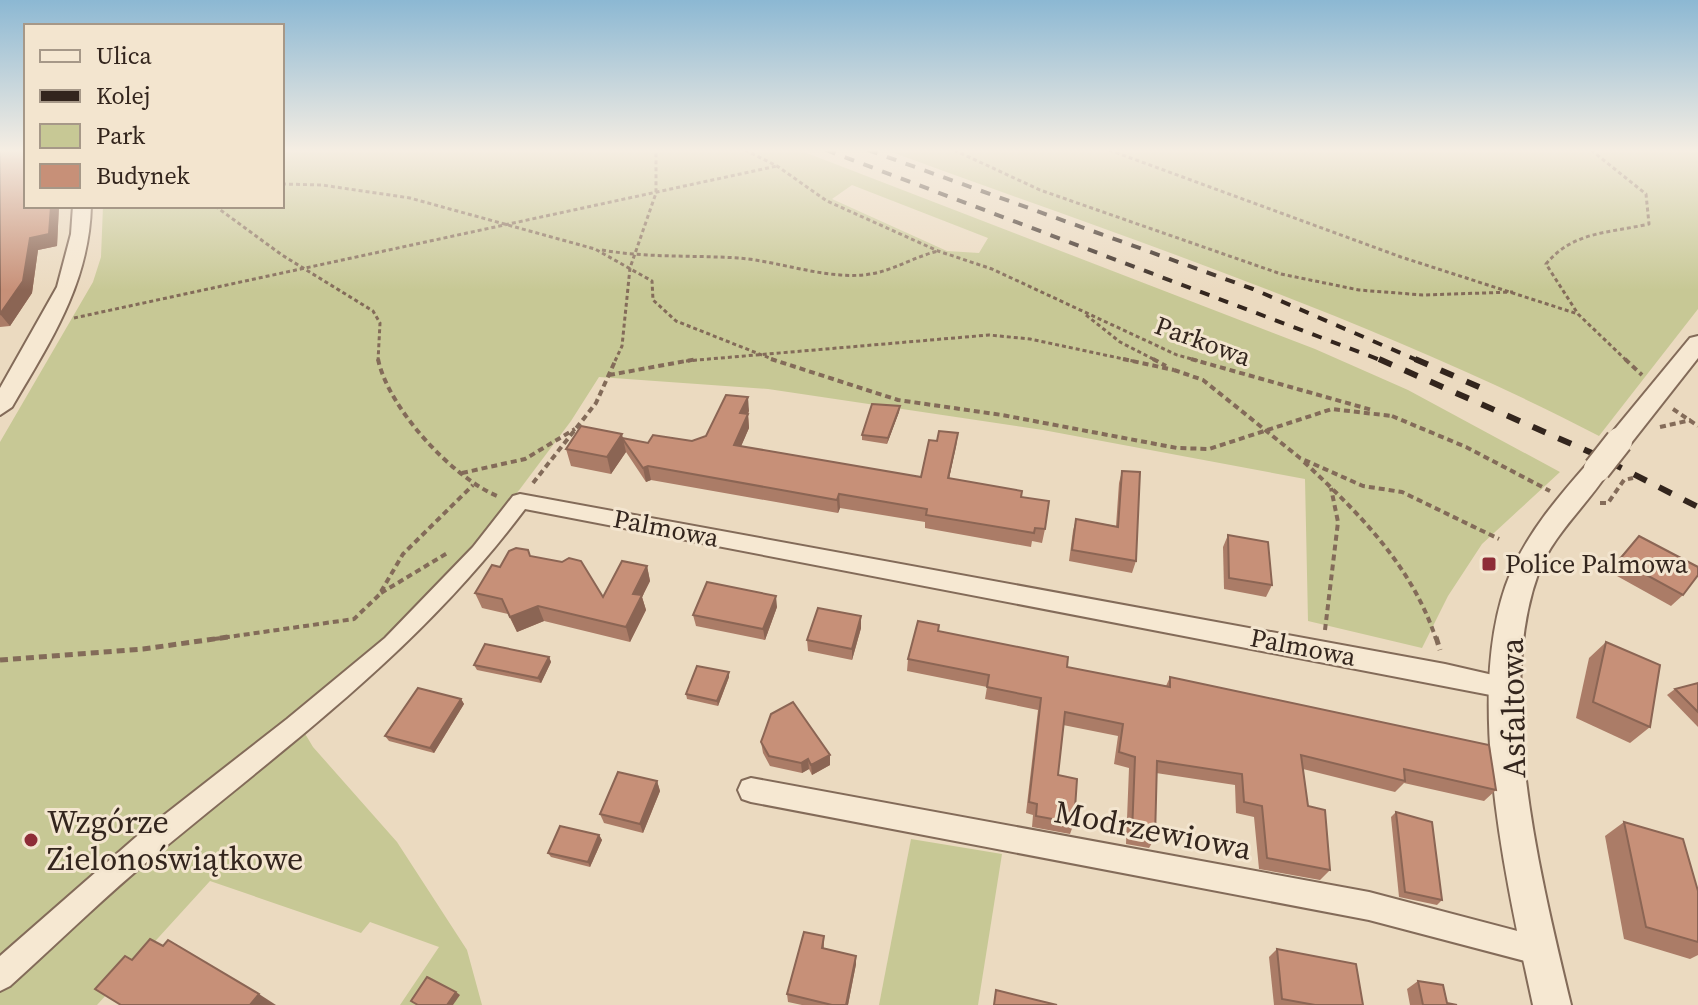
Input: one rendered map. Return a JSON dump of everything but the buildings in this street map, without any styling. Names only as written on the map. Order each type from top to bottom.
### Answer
[{"type":"street","points":[[0,407],[75,272],[82,234],[82,208]]},
{"type":"street","name":"Asfaltowa","points":[[1552,1005],[1519,833],[1506,688],[1508,635],[1524,575],[1583,501],[1597,469],[1698,343]]},
{"type":"street","points":[[0,976],[145,846],[381,657],[474,561],[520,501]]},
{"type":"street","name":"Palmowa","points":[[520,501],[1415,668],[1506,688]]},
{"type":"street","name":"Modrzewiowa","points":[[751,790],[1369,906],[1540,951]]},
{"type":"path","points":[[403,197],[595,249],[635,256],[740,258],[842,273],[879,272],[904,260],[938,251]]},
{"type":"path","points":[[49,323],[638,197]]},
{"type":"path","points":[[218,208],[303,268],[374,312],[382,328],[377,360],[390,392],[437,451],[483,493],[520,501],[596,403],[622,346],[630,268],[655,197]]},
{"type":"path","name":"Parkowa","points":[[821,197],[938,251],[992,269],[1177,355],[1392,416],[1583,501]]},
{"type":"path","points":[[1060,197],[1281,274],[1359,290],[1423,295],[1513,292]]},
{"type":"path","points":[[1237,197],[1401,257],[1578,314]]},
{"type":"path","points":[[1646,197],[1649,224],[1610,228],[1568,242],[1553,252],[1546,264],[1578,314],[1628,365],[1698,426]]},
{"type":"path","points":[[595,249],[652,281],[653,300],[676,321],[765,356],[898,400],[1002,415],[1177,448],[1209,449],[1270,432],[1332,409],[1392,416]]},
{"type":"path","points":[[1078,309],[1120,342],[1174,370]]},
{"type":"path","points":[[609,375],[709,357],[765,356],[815,348],[989,335],[1030,339],[1174,370],[1203,380],[1228,398],[1246,418],[1270,432],[1363,515],[1393,553],[1434,628],[1442,657]]},
{"type":"path","points":[[1653,430],[1691,420]]},
{"type":"path","points":[[461,473],[525,459],[577,427]]},
{"type":"path","points":[[1300,458],[1363,486],[1383,486],[1402,492],[1499,539]]},
{"type":"path","points":[[1583,501],[1608,503],[1624,480],[1633,478]]},
{"type":"path","points":[[379,595],[403,554],[473,484]]},
{"type":"path","points":[[1325,635],[1338,522],[1331,486]]},
{"type":"path","points":[[0,660],[143,649],[354,619],[379,595],[459,546]]},
{"type":"green space","points":[[284,197],[835,197],[832,199],[947,251],[979,253],[988,238],[883,197],[921,197],[1315,349],[1408,390],[1560,472],[1482,544],[1448,596],[1422,648],[1308,621],[1305,479],[1043,430],[768,389],[599,377],[571,421],[520,489],[393,638],[295,717],[313,747],[397,842],[467,950],[482,1005],[400,1005],[439,947],[370,922],[361,933],[210,881],[97,1005],[0,1005],[0,442],[93,282],[101,257],[103,208],[284,208]]},
{"type":"green space","points":[[1016,197],[1698,197],[1698,309],[1599,436],[1426,354],[1157,248]]},
{"type":"green space","points":[[911,839],[1002,854],[978,1005],[879,1005]]},
{"type":"railway","points":[[950,197],[1383,361]]},
{"type":"railway","points":[[998,197],[1253,289],[1419,361]]},
{"type":"railway","points":[[1379,359],[1592,453],[1698,507]]},
{"type":"railway","points":[[1415,359],[1486,390]]},
{"type":"place","name":"Police Palmowa","points":[[1489,564]]},
{"type":"place","name":"Wzgórze Zielonoświątkowe","points":[[31,840]]}]
